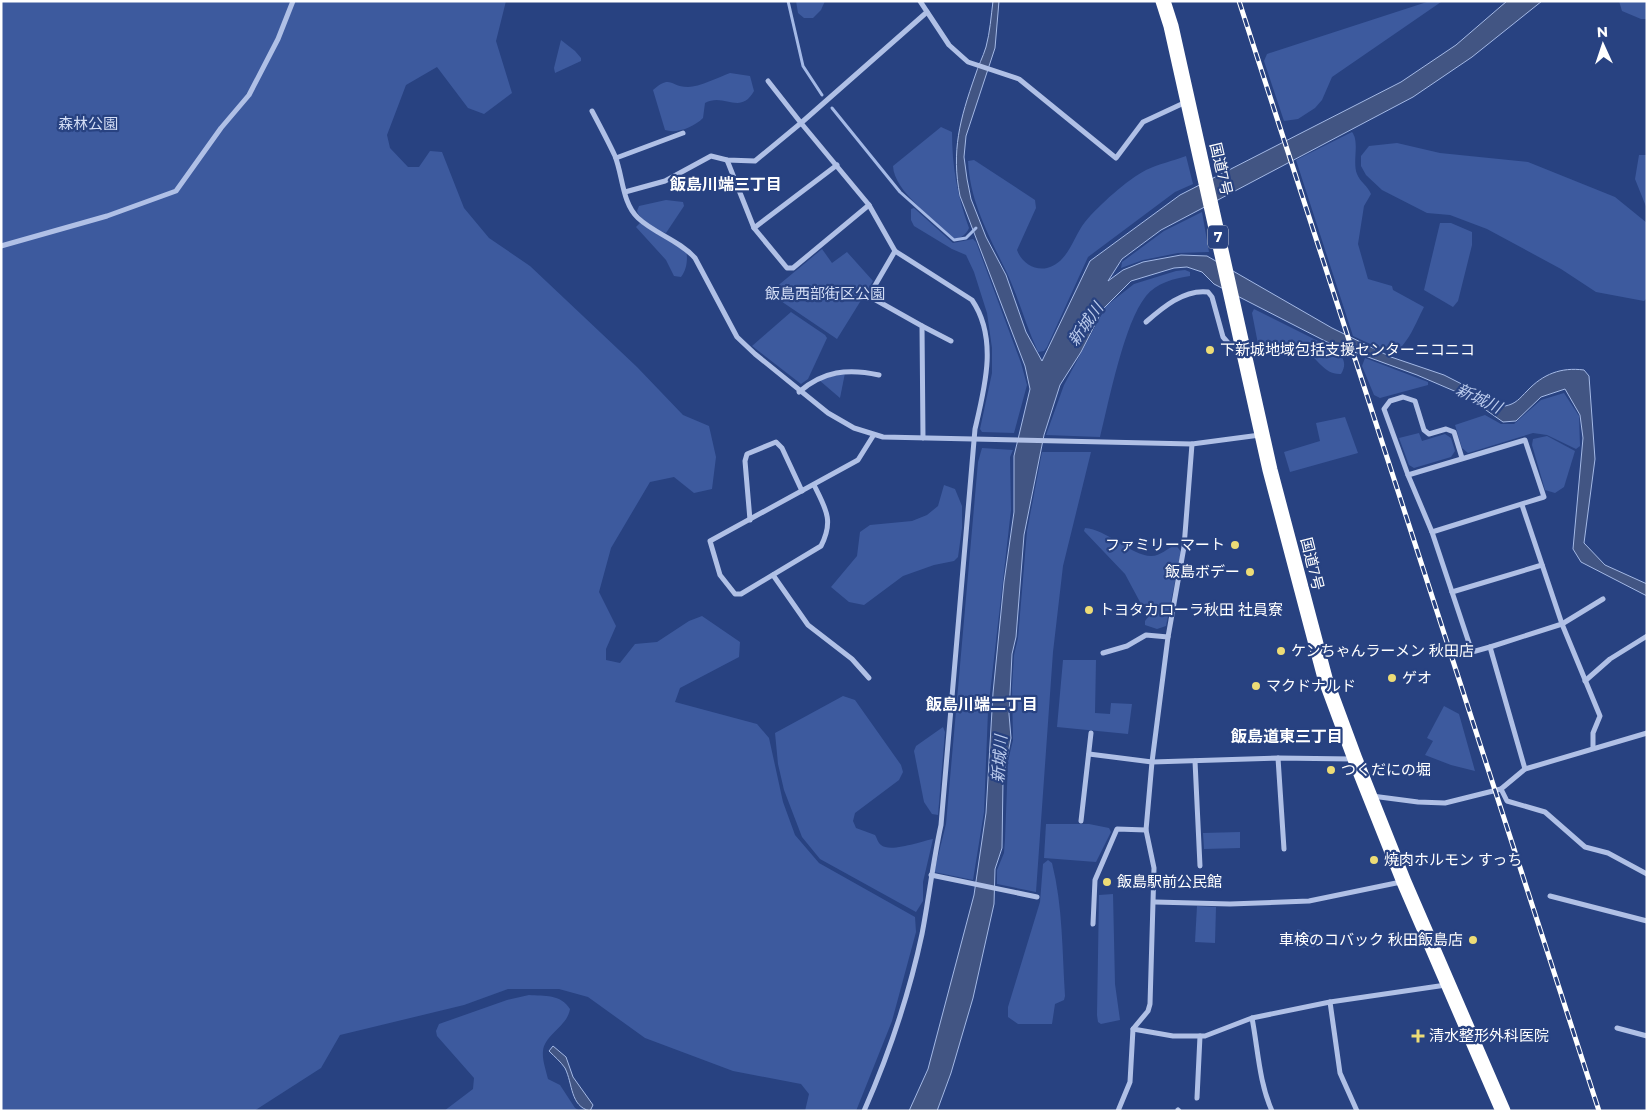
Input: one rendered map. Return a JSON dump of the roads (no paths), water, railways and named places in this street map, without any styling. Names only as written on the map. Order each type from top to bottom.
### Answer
[{"type":"highway","name":"国道7号","points":[[1163,1],[1171,26],[1186,102],[1200,152],[1262,434],[1308,621],[1325,678],[1369,796],[1404,882],[1503,1111]]},
{"type":"street","points":[[1,246],[107,216],[176,191],[221,128],[249,95],[278,39],[293,1]]},
{"type":"street","points":[[920,1],[949,45],[968,62],[1019,79],[1116,158],[1143,122],[1186,102]]},
{"type":"street","points":[[625,192],[665,181],[711,156],[727,160],[755,161],[801,124],[927,12]]},
{"type":"street","points":[[768,81],[801,124],[869,204],[895,251],[972,300],[980,313],[988,371],[975,429],[976,439],[941,825],[930,875],[921,935],[905,1000],[885,1064],[864,1111]]},
{"type":"street","points":[[592,111],[616,158],[625,192],[637,217],[665,237],[686,247],[695,258],[737,337],[799,392],[828,413],[873,436],[1192,444],[1262,434]]},
{"type":"street","points":[[616,158],[683,132]]},
{"type":"street","points":[[727,160],[754,228],[787,268],[792,268],[869,204]]},
{"type":"street","points":[[754,228],[837,165]]},
{"type":"street","points":[[895,251],[870,294],[874,299],[951,341]]},
{"type":"street","points":[[1146,322],[1168,303],[1181,297],[1208,292],[1212,297],[1223,337],[1229,344],[1242,346]]},
{"type":"street","points":[[922,326],[923,438]]},
{"type":"street","points":[[799,392],[812,380],[844,371],[858,370],[879,375]]},
{"type":"street","points":[[1462,458],[1454,432],[1446,429],[1429,434],[1424,430],[1415,401],[1403,396],[1390,401],[1384,409],[1408,475],[1432,532],[1472,652],[1562,624],[1603,599]]},
{"type":"street","points":[[814,485],[826,510],[828,533],[821,546],[741,594],[735,594],[720,575],[710,541],[858,460],[873,436]]},
{"type":"street","points":[[1408,475],[1525,440],[1544,497],[1432,532]]},
{"type":"street","points":[[750,520],[745,461],[748,454],[776,442],[782,448],[802,491]]},
{"type":"street","points":[[1118,1111],[1130,1082],[1133,1029],[1148,1011],[1150,1004],[1154,868],[1146,830],[1152,762],[1168,637],[1184,547],[1192,444]]},
{"type":"street","points":[[1522,505],[1562,624],[1600,716],[1592,733],[1593,748]]},
{"type":"street","points":[[1452,592],[1542,565]]},
{"type":"street","points":[[773,575],[808,625],[852,659],[869,678]]},
{"type":"street","points":[[1103,653],[1127,646],[1146,635],[1168,637]]},
{"type":"street","points":[[1585,681],[1610,659],[1647,636]]},
{"type":"street","points":[[1490,647],[1525,769]]},
{"type":"street","points":[[1081,821],[1091,733]]},
{"type":"street","points":[[1369,796],[1445,803],[1500,789],[1525,769],[1647,733]]},
{"type":"street","points":[[1089,754],[1152,762],[1278,758],[1355,759]]},
{"type":"street","points":[[1278,758],[1284,849]]},
{"type":"street","points":[[1195,761],[1200,866]]},
{"type":"street","points":[[1500,789],[1507,801],[1545,812],[1584,847],[1608,853],[1647,874]]},
{"type":"street","points":[[1093,924],[1095,880],[1117,829],[1146,830]]},
{"type":"street","points":[[930,875],[1037,897]]},
{"type":"street","points":[[1154,902],[1230,904],[1309,902],[1404,882]]},
{"type":"street","points":[[1550,896],[1647,921]]},
{"type":"street","points":[[1133,1029],[1173,1036],[1200,1036],[1212,1034],[1252,1018],[1330,1002],[1449,984]]},
{"type":"street","points":[[1330,1002],[1340,1073],[1357,1111]]},
{"type":"street","points":[[1252,1018],[1261,1064],[1263,1090],[1272,1111]]},
{"type":"street","points":[[1617,1028],[1647,1036]]},
{"type":"street","points":[[1197,1098],[1200,1036]]},
{"type":"water","name":"新城川","points":[[993,1],[999,1],[995,48],[966,136],[964,157],[971,199],[986,237],[1006,275],[1026,332],[1042,361],[1090,261],[1180,195],[1401,82],[1456,45],[1507,1],[1542,1],[1472,57],[1413,97],[1161,230],[1122,259],[1108,281],[1123,270],[1143,262],[1181,255],[1207,256],[1332,328],[1391,357],[1444,375],[1505,406],[1518,400],[1533,385],[1546,376],[1560,371],[1584,370],[1589,376],[1595,459],[1584,543],[1605,565],[1647,584],[1647,596],[1581,562],[1573,549],[1583,438],[1580,415],[1565,389],[1541,397],[1516,421],[1503,422],[1466,396],[1417,375],[1327,342],[1214,284],[1202,272],[1187,267],[1174,268],[1131,281],[1103,309],[1081,352],[1060,385],[1044,435],[1024,535],[1016,637],[1012,654],[1009,714],[1011,738],[1003,779],[1002,848],[995,869],[994,904],[973,998],[951,1073],[937,1111],[909,1111],[928,1069],[974,895],[986,813],[993,693],[1004,582],[1014,512],[1014,456],[1030,389],[1025,366],[960,196],[957,180],[958,135],[976,72],[986,47]]},
{"type":"water","points":[[553,1046],[566,1057],[573,1077],[593,1105],[590,1111],[575,1099],[565,1068],[549,1051]]},
{"type":"waterway","points":[[788,1],[803,66],[822,95]]},
{"type":"waterway","points":[[832,108],[900,192],[954,240],[966,238],[976,228]]},
{"type":"railway","points":[[1239,1],[1599,1111]]},
{"type":"place","name":"下新城地域包括支援センターニコニコ","points":[[1210,350]]},
{"type":"place","name":"ファミリーマート","points":[[1235,545]]},
{"type":"place","name":"飯島ボデー","points":[[1250,572]]},
{"type":"place","name":"トヨタカローラ秋田 社員寮","points":[[1089,610]]},
{"type":"place","name":"ケンちゃんラーメン 秋田店","points":[[1281,651]]},
{"type":"place","name":"ゲオ","points":[[1392,678]]},
{"type":"place","name":"マクドナルド","points":[[1256,686]]},
{"type":"place","name":"つくだにの堀","points":[[1331,770]]},
{"type":"place","name":"焼肉ホルモン すっち","points":[[1374,860]]},
{"type":"place","name":"飯島駅前公民館","points":[[1107,882]]},
{"type":"place","name":"車検のコバック 秋田飯島店","points":[[1473,940]]},
{"type":"place","name":"清水整形外科医院","points":[[1418,1036]]},
{"type":"district","name":"飯島川端三丁目","points":[[726,184]]},
{"type":"district","name":"飯島川端二丁目","points":[[982,704]]},
{"type":"district","name":"飯島道東三丁目","points":[[1287,736]]},
{"type":"park label","name":"森林公園","points":[[88,124]]},
{"type":"park label","name":"飯島西部街区公園","points":[[825,294]]}]
